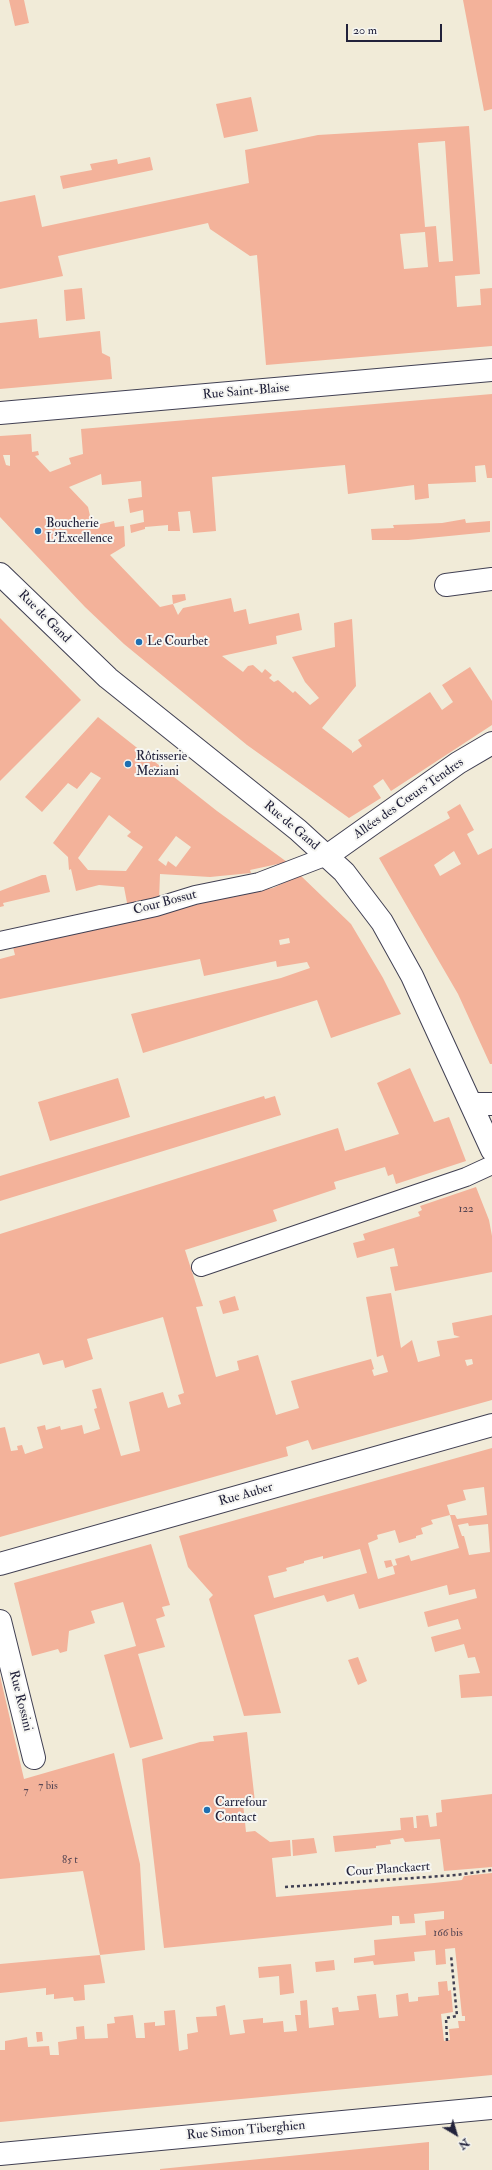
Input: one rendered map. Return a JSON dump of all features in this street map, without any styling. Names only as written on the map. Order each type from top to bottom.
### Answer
[{"type":"street","name":"Rue Saint-Blaise","points":[[0,413],[492,370]]},
{"type":"street","name":"Rue de Gand","points":[[0,574],[108,678],[298,830],[344,872],[370,905],[397,948],[482,1104],[492,1150]]},
{"type":"street","points":[[446,584],[492,579]]},
{"type":"street","name":"Allées des Cœurs Tendres","points":[[327,856],[458,763],[492,743]]},
{"type":"street","name":"Rue Auber","points":[[0,1564],[492,1425]]},
{"type":"street","name":"Rue Rossini","points":[[0,1621],[34,1758]]},
{"type":"street","name":"Rue Simon Tiberghien","points":[[0,2154],[492,2108]]},
{"type":"lane","name":"Cour Bossut","points":[[0,941],[156,907],[195,895],[260,882],[327,856]]},
{"type":"lane","points":[[201,1267],[466,1177],[492,1164]]},
{"type":"path","name":"Cour Planckaert","points":[[285,1887],[456,1875],[492,1870]]},
{"type":"path","points":[[447,2041],[446,2018],[457,2016],[451,1955]]},
{"type":"building","points":[[9,0],[24,0],[29,23],[15,26]]},
{"type":"building","points":[[463,0],[492,0],[492,109],[484,111]]},
{"type":"building","points":[[251,97],[258,131],[224,138],[216,104]]},
{"type":"building","points":[[469,126],[480,274],[455,276],[457,307],[481,305],[480,289],[492,288],[492,346],[266,365],[257,255],[250,256],[210,229],[208,223],[58,256],[63,276],[0,289],[0,202],[35,195],[42,227],[249,183],[245,150],[318,135]],"holes":[[[445,141],[453,261],[439,262],[436,226],[425,227],[418,143]],[[425,232],[428,267],[404,269],[400,234]]]},
{"type":"building","points":[[150,157],[153,170],[63,189],[60,176],[92,170],[90,164],[117,159],[118,164]]},
{"type":"building","points":[[82,288],[85,319],[66,321],[64,290]]},
{"type":"building","points":[[37,319],[39,338],[100,331],[102,353],[110,357],[112,379],[0,389],[0,323]]},
{"type":"building","points":[[492,394],[492,478],[487,478],[485,465],[475,466],[476,482],[428,484],[429,498],[415,500],[414,485],[348,494],[345,465],[212,477],[216,531],[193,533],[190,511],[178,512],[180,531],[168,531],[168,525],[145,527],[145,529],[131,533],[130,525],[144,522],[143,510],[130,513],[128,499],[142,497],[141,481],[102,485],[101,474],[69,487],[88,507],[91,520],[96,525],[114,521],[115,527],[124,526],[125,546],[110,555],[160,607],[173,604],[178,615],[183,608],[231,598],[234,612],[246,609],[249,624],[299,613],[302,630],[276,636],[277,644],[222,656],[243,672],[248,666],[253,665],[262,673],[265,669],[272,675],[269,678],[274,682],[278,680],[293,693],[295,691],[310,705],[319,698],[305,682],[292,657],[335,647],[334,623],[352,619],[356,686],[322,728],[352,751],[352,753],[362,746],[358,740],[430,692],[442,710],[453,702],[442,685],[470,667],[492,701],[492,725],[391,791],[383,779],[373,786],[381,798],[349,818],[247,745],[124,644],[85,607],[0,517],[0,436],[31,434],[32,452],[38,451],[39,455],[35,456],[50,472],[71,464],[69,458],[83,454],[81,429]],"holes":[[[3,455],[10,455],[10,466],[6,465]]]},
{"type":"building","points":[[465,519],[466,523],[490,521],[490,532],[408,540],[372,540],[371,529],[394,528],[393,525],[442,523]]},
{"type":"building","points":[[185,594],[186,600],[173,604],[172,595]]},
{"type":"building","points":[[0,618],[81,700],[0,781]]},
{"type":"building","points":[[98,717],[217,811],[287,862],[250,870],[251,873],[210,877],[160,874],[159,901],[128,908],[124,887],[99,885],[76,891],[71,869],[69,870],[68,857],[53,843],[101,778],[91,772],[77,789],[68,783],[42,812],[25,797]],"holes":[[[109,815],[131,832],[127,836],[143,847],[126,871],[88,870],[78,858]],[[176,836],[191,847],[176,867],[168,861],[166,866],[158,860]]]},
{"type":"building","points":[[460,804],[474,830],[467,834],[478,855],[492,848],[492,1064],[490,1064],[458,994],[379,858],[450,818],[447,812]],"holes":[[[454,851],[461,864],[440,876],[434,865]]]},
{"type":"building","points":[[42,875],[46,875],[50,892],[3,903],[4,906],[0,907],[0,891]]},
{"type":"building","points":[[300,875],[351,924],[383,978],[401,1014],[331,1038],[317,1000],[143,1053],[131,1014],[281,978],[310,968],[307,962],[277,967],[276,961],[204,976],[200,959],[0,999],[0,959],[15,955],[12,943],[209,898],[273,888]],"holes":[[[289,938],[290,943],[280,945],[279,940]]]},
{"type":"building","points":[[410,1068],[434,1122],[449,1117],[466,1161],[396,1184],[393,1174],[388,1176],[385,1167],[334,1182],[336,1189],[273,1210],[277,1221],[185,1250],[203,1306],[196,1307],[216,1377],[239,1370],[237,1361],[258,1355],[276,1415],[299,1408],[291,1381],[371,1359],[374,1369],[372,1370],[374,1376],[388,1372],[383,1355],[377,1357],[366,1297],[391,1293],[401,1348],[412,1340],[418,1362],[440,1356],[437,1341],[460,1337],[454,1335],[452,1323],[492,1315],[492,1400],[312,1450],[308,1440],[286,1447],[288,1456],[0,1537],[0,1428],[5,1427],[11,1451],[18,1450],[17,1446],[22,1445],[25,1454],[43,1448],[37,1427],[45,1425],[46,1430],[60,1426],[61,1430],[82,1425],[84,1434],[100,1429],[94,1409],[97,1408],[92,1390],[101,1388],[121,1456],[140,1451],[129,1402],[163,1392],[168,1408],[181,1404],[178,1395],[184,1393],[163,1317],[87,1339],[93,1359],[65,1368],[63,1360],[43,1365],[39,1353],[0,1364],[0,1234],[338,1128],[345,1151],[399,1134],[377,1083]],"holes":[[[472,1359],[473,1364],[467,1366],[465,1360]]]},
{"type":"building","points":[[118,1078],[130,1117],[50,1141],[38,1102]]},
{"type":"building","points":[[264,1096],[265,1099],[275,1096],[281,1115],[0,1201],[0,1176]]},
{"type":"building","points":[[476,1187],[489,1220],[492,1236],[492,1272],[395,1291],[390,1267],[398,1266],[394,1248],[357,1258],[353,1243],[365,1240],[363,1234],[420,1216],[418,1212],[422,1210],[420,1206]]},
{"type":"building","points":[[235,1296],[239,1310],[223,1314],[219,1301]]},
{"type":"building","points":[[492,1448],[492,1696],[461,1698],[459,1675],[480,1673],[475,1657],[468,1658],[464,1644],[435,1652],[431,1637],[461,1629],[458,1619],[428,1627],[424,1612],[477,1598],[475,1589],[449,1595],[447,1585],[359,1609],[354,1594],[327,1602],[324,1595],[254,1615],[281,1713],[244,1716],[209,1599],[213,1595],[188,1567],[179,1536]],"holes":[[[484,1487],[487,1515],[457,1519],[455,1515],[450,1515],[447,1505],[466,1500],[463,1490]],[[450,1515],[459,1548],[411,1561],[409,1555],[395,1559],[397,1565],[393,1566],[395,1574],[378,1579],[368,1543],[378,1539],[377,1535],[395,1530],[399,1543],[416,1538],[416,1536],[423,1534],[421,1528],[433,1524],[431,1520]],[[468,1523],[469,1526],[488,1524],[490,1552],[469,1555],[464,1536],[462,1536],[458,1525]],[[360,1549],[367,1573],[274,1598],[268,1576],[287,1571],[286,1568],[304,1563],[304,1561],[323,1556],[323,1559]]]},
{"type":"building","points":[[151,1544],[170,1605],[162,1607],[165,1616],[156,1619],[165,1647],[138,1654],[163,1739],[130,1748],[104,1655],[136,1646],[123,1602],[91,1611],[95,1623],[69,1631],[67,1651],[60,1653],[58,1649],[32,1656],[14,1583]]},
{"type":"building","points":[[391,1560],[393,1566],[386,1568],[384,1561]]},
{"type":"building","points":[[358,1657],[367,1681],[358,1685],[348,1660]]},
{"type":"building","points":[[0,1676],[24,1779],[114,1753],[140,1864],[145,1950],[100,1955],[83,1871],[0,1879]]},
{"type":"building","points":[[247,1732],[255,1802],[243,1803],[246,1832],[255,1831],[270,1842],[290,1840],[291,1856],[272,1858],[276,1897],[462,1880],[464,1876],[492,1873],[492,2075],[0,2122],[0,2050],[5,2050],[5,2041],[27,2037],[28,2047],[49,2046],[50,2055],[59,2055],[58,2042],[77,2039],[76,2027],[84,2026],[85,2039],[108,2038],[107,2024],[115,2023],[114,2017],[133,2015],[136,2038],[145,2038],[144,2023],[155,2022],[155,2026],[165,2025],[164,2011],[175,2010],[179,2051],[188,2049],[187,2034],[198,2032],[196,2017],[217,2016],[216,2007],[225,2005],[230,2035],[245,2033],[243,2020],[263,2018],[263,2023],[283,2021],[284,2032],[297,2031],[295,2015],[301,2015],[300,2001],[307,2000],[309,2028],[334,2025],[332,2008],[338,2007],[339,2012],[359,2010],[357,1996],[376,1994],[379,2018],[398,2016],[396,1995],[408,1993],[409,2002],[418,2001],[418,1997],[439,1995],[438,1982],[447,1981],[448,1991],[451,1990],[453,2012],[441,2014],[444,2041],[450,2040],[449,2029],[459,2028],[458,2021],[465,2021],[465,2016],[462,2016],[455,1948],[445,1949],[446,1964],[436,1965],[435,1950],[414,1952],[415,1961],[374,1965],[373,1961],[354,1963],[354,1958],[375,1955],[374,1940],[426,1935],[425,1921],[444,1919],[444,1911],[414,1914],[415,1923],[400,1924],[399,1916],[392,1916],[392,1925],[164,1948],[142,1759],[200,1742],[214,1741],[213,1736]]},
{"type":"building","points":[[492,1794],[492,1867],[444,1871],[440,1839],[405,1842],[403,1838],[390,1840],[391,1844],[376,1846],[376,1848],[335,1852],[333,1836],[401,1830],[400,1818],[413,1817],[414,1828],[417,1828],[416,1816],[428,1815],[430,1827],[437,1826],[436,1813],[442,1812],[441,1800]]},
{"type":"building","points":[[314,1838],[317,1853],[293,1856],[292,1840]]},
{"type":"building","points":[[100,1955],[105,1983],[84,1985],[85,2000],[74,2001],[73,1997],[54,1999],[54,1994],[46,1995],[46,1988],[0,1993],[0,1964]]},
{"type":"building","points":[[334,1960],[335,1970],[316,1972],[315,1962]]},
{"type":"building","points":[[291,1964],[294,1993],[280,1995],[279,1976],[259,1978],[258,1967]]},
{"type":"building","points":[[36,2032],[42,2032],[43,2041],[37,2042]]},
{"type":"building","points":[[429,2142],[429,2170],[160,2170],[160,2169]]},
{"type":"place","name":"Boucherie L'Excellence","points":[[38,531]]},
{"type":"place","name":"Le Courbet","points":[[139,642]]},
{"type":"place","name":"Rôtisserie Meziani","points":[[128,764]]},
{"type":"place","name":"Carrefour Contact","points":[[207,1810]]}]
